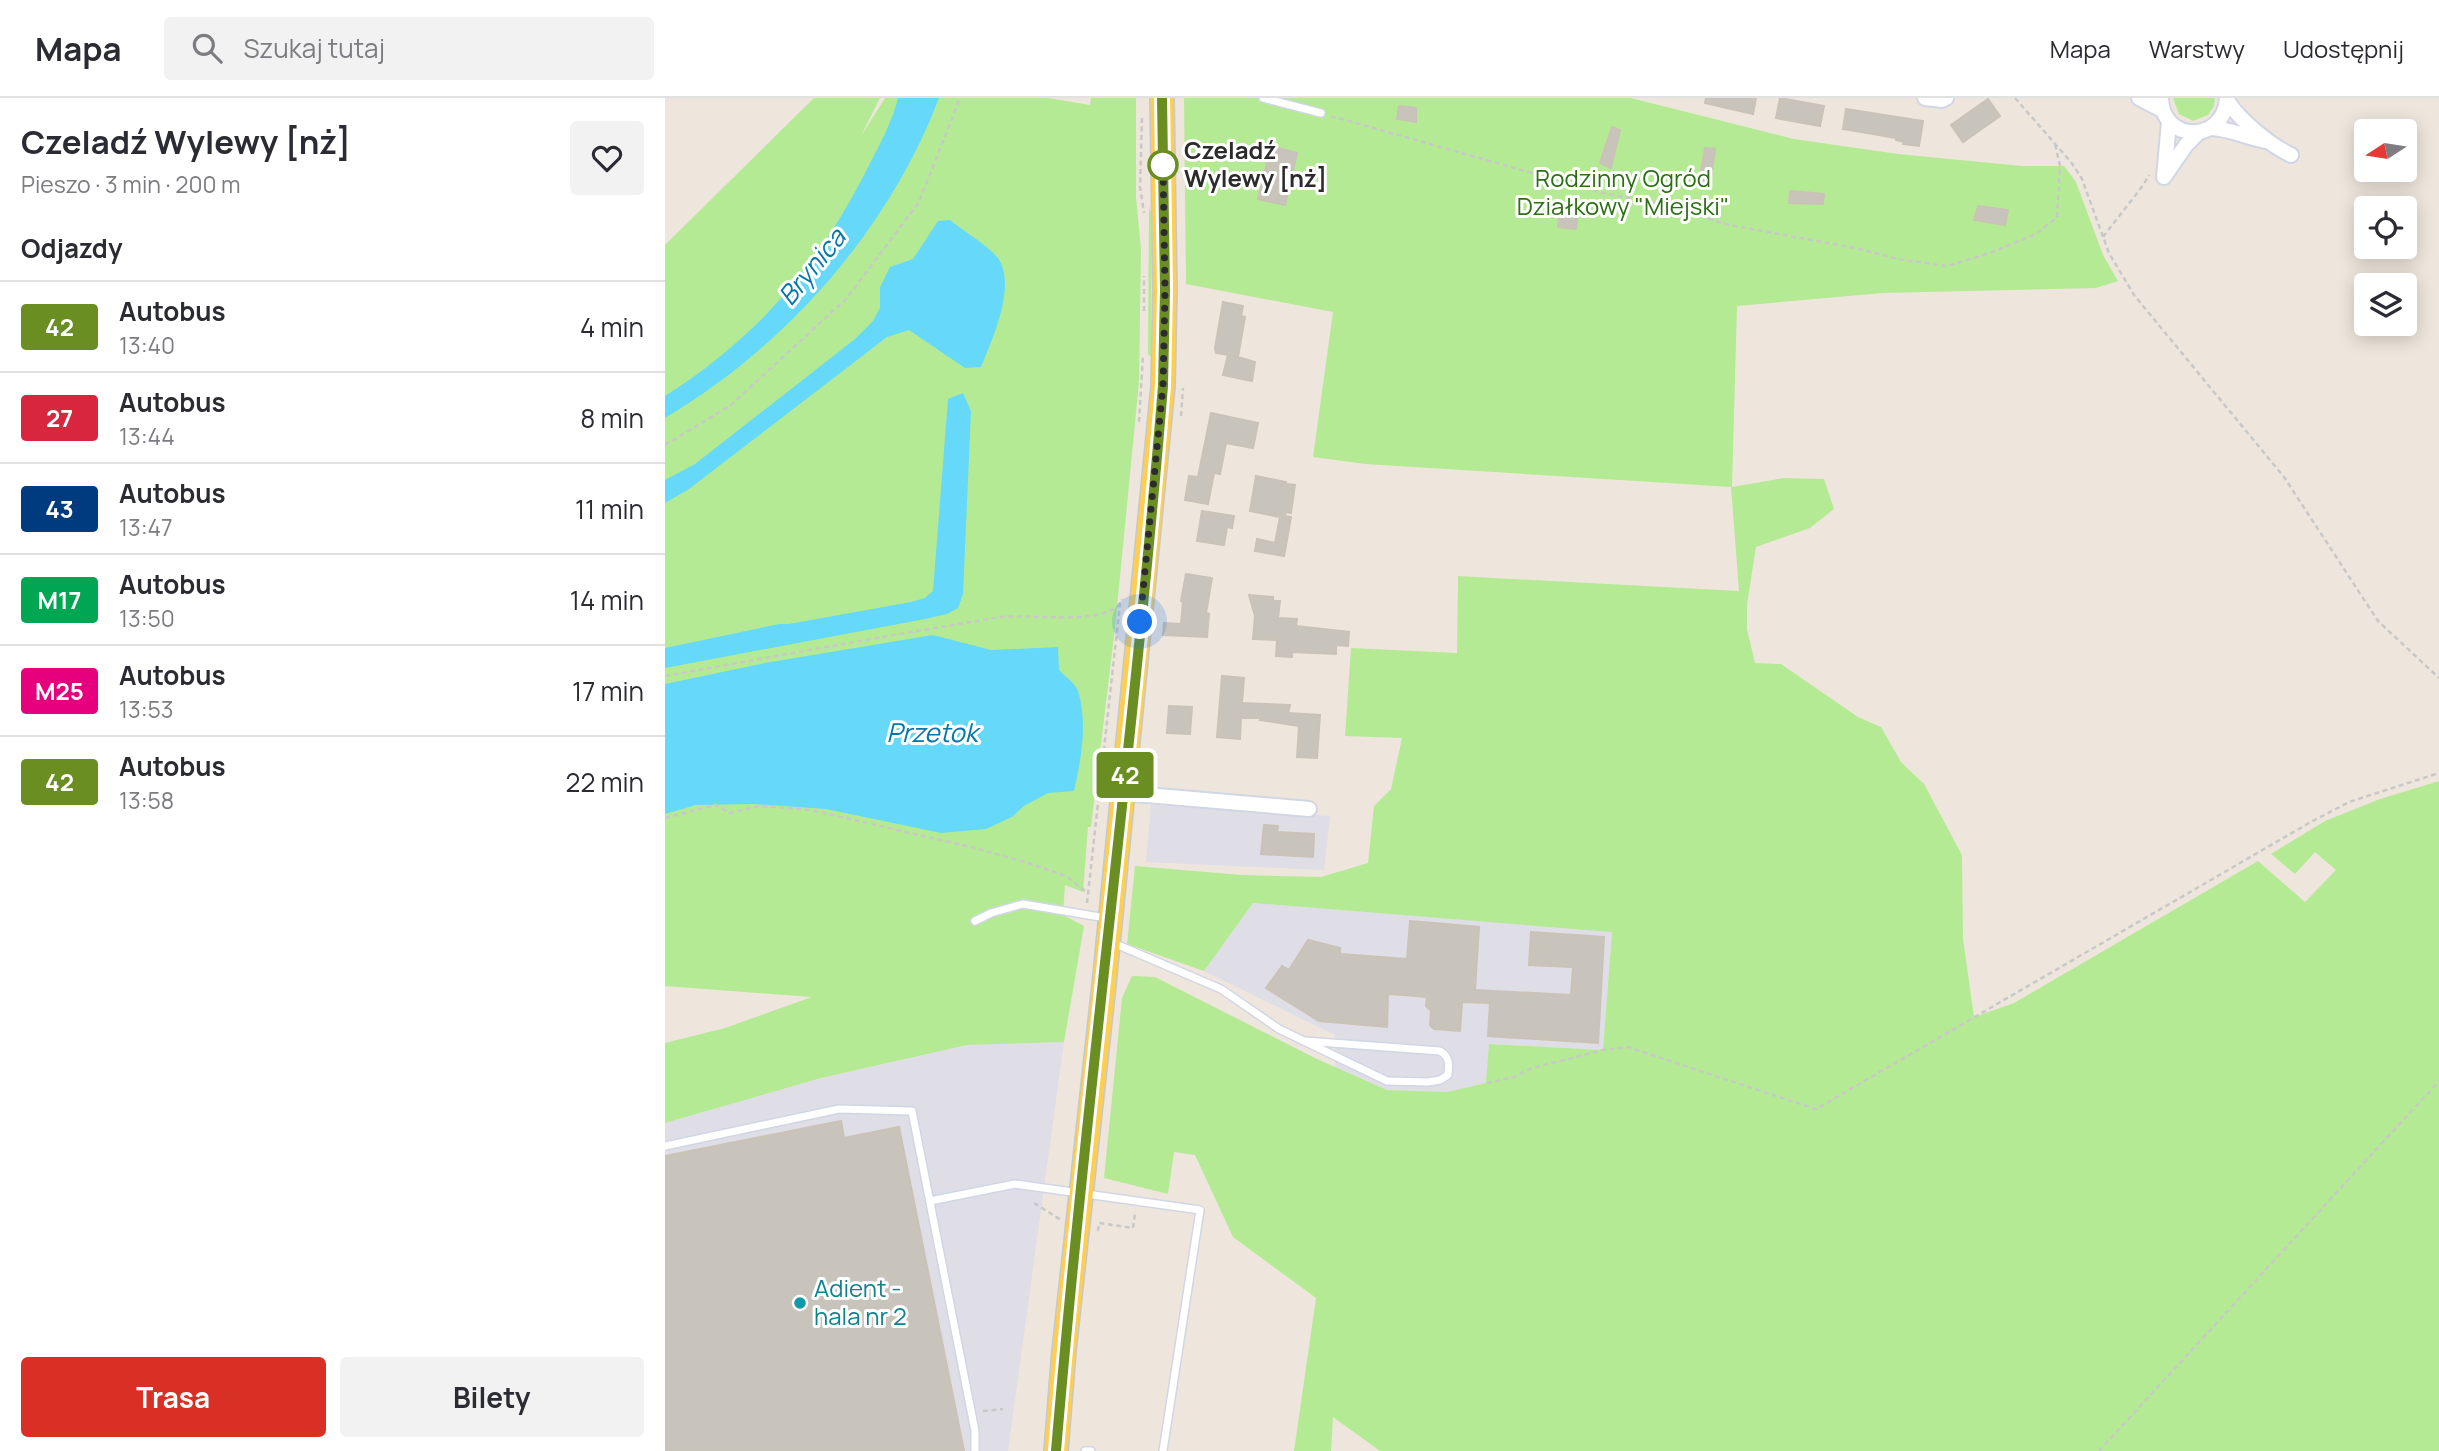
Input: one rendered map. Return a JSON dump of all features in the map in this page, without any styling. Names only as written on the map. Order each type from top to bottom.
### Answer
[{"type":"main road","points":[[1056,1451],[1163,386],[1165,290],[1152,105]]},
{"type":"main road","points":[[1041,1451],[1064,1351]]},
{"type":"street","points":[[1925,98],[1946,98]]},
{"type":"street","points":[[2139,98],[2164,110],[2182,131],[2225,130],[2266,141],[2291,155]]},
{"type":"street","points":[[2164,110],[2164,177],[2183,149],[2220,120],[2227,99]]},
{"type":"street","points":[[2227,99],[2234,110],[2266,141]]},
{"type":"street","points":[[1123,793],[1309,809]]},
{"type":"lane","points":[[1263,98],[1321,113]]},
{"type":"lane","points":[[975,921],[991,913],[1023,904],[1086,914],[1109,930],[1221,989],[1279,1029],[1387,1081],[1428,1082],[1448,1075],[1449,1062],[1446,1055],[1440,1051],[1305,1041]]},
{"type":"lane","points":[[665,1146],[839,1109],[912,1111],[972,1413],[975,1451]]},
{"type":"lane","points":[[930,1201],[1015,1184],[1200,1210],[1163,1451]]},
{"type":"lane","points":[[1085,1451],[1091,1451]]},
{"type":"path","points":[[665,445],[731,405],[847,298],[919,202],[960,98]]},
{"type":"path","points":[[2015,98],[2071,162],[2082,179],[2102,238],[2134,295],[2284,477],[2378,621],[2439,678]]},
{"type":"path","points":[[1144,218],[1140,187],[1140,138],[1152,105]]},
{"type":"path","points":[[1321,113],[1604,193],[1652,202],[1731,225],[1855,248],[1898,259],[1947,266],[1990,253],[2036,234],[2057,217],[2060,166],[2055,144]]},
{"type":"path","points":[[2102,238],[2149,174]]},
{"type":"path","points":[[1145,268],[1145,318]]},
{"type":"path","points":[[1139,427],[1145,348]]},
{"type":"path","points":[[1086,914],[1122,597]]},
{"type":"path","points":[[665,676],[1007,616],[1093,617],[1114,611],[1120,604]]},
{"type":"path","points":[[1487,1083],[1514,1077],[1532,1068],[1555,1062],[1628,1047],[1816,1109],[2309,823],[2349,802],[2439,773]]},
{"type":"path","points":[[665,818],[716,805],[730,813],[759,806],[811,810],[975,848],[1066,876],[1088,893]]},
{"type":"path","points":[[2099,1451],[2439,1081]]},
{"type":"path","points":[[1098,1231],[1099,1223],[1133,1228],[1136,1201]]},
{"type":"path","points":[[1034,1203],[1065,1223]]},
{"type":"path","points":[[972,1413],[1003,1409]]},
{"type":"shaded area","points":[[1151,805],[1330,816],[1324,870],[1146,862]]},
{"type":"shaded area","points":[[1253,903],[1612,931],[1603,1050],[1489,1044],[1487,1083],[1448,1092],[1387,1090],[1335,1067],[1335,1035],[1204,971]]},
{"type":"shaded area","name":"Adient - hala nr 2","points":[[1064,1042],[1008,1451],[665,1451],[665,1123],[821,1078],[967,1045]]},
{"type":"green space","points":[[814,98],[880,98],[861,136],[885,98],[1048,98],[1090,105],[1091,98],[1136,98],[1136,197],[1141,249],[1139,382],[1115,628],[1091,827],[1088,827],[1083,892],[1065,885],[1063,915],[1084,926],[1064,1042],[967,1045],[821,1078],[665,1123],[665,1043],[725,1028],[812,997],[665,986],[665,245]]},
{"type":"green space","name":"Rodzinny Ogród Działkowy \"Miejski\"","points":[[1184,98],[1631,98],[1794,139],[1898,154],[2022,166],[2064,166],[2076,182],[2103,255],[2118,281],[2096,288],[1883,293],[1737,306],[1732,487],[1784,478],[1824,479],[1834,509],[1810,528],[1756,547],[1747,604],[1747,629],[1755,663],[1781,664],[1858,717],[1881,727],[1901,762],[1924,784],[1962,855],[1963,939],[1974,1017],[2014,1003],[2258,861],[2305,902],[2336,870],[2315,852],[2295,874],[2271,854],[2325,821],[2380,799],[2439,781],[2439,1451],[1380,1451],[1333,1417],[1331,1451],[1294,1451],[1316,1298],[1233,1237],[1195,1155],[1174,1152],[1168,1194],[1104,1178],[1122,998],[1132,976],[1155,977],[1317,1059],[1387,1090],[1447,1092],[1486,1083],[1489,1044],[1603,1050],[1612,932],[1253,903],[1204,971],[1127,944],[1135,866],[1242,875],[1321,877],[1368,863],[1374,806],[1391,789],[1402,738],[1345,736],[1351,648],[1457,653],[1458,576],[1739,591],[1731,487],[1365,464],[1313,457],[1333,312],[1186,284]]},
{"type":"green space","points":[[2173,98],[2215,98],[2214,106],[2208,115],[2193,121],[2179,114]]},
{"type":"green space","points":[[1149,206],[1152,216],[1151,357],[1148,354]]},
{"type":"water","name":"Brynica","points":[[898,98],[939,98],[918,147],[892,194],[862,238],[829,280],[792,320],[752,356],[665,418],[665,396],[729,349],[757,324],[807,267],[849,202],[885,133]]},
{"type":"water","points":[[950,220],[981,242],[997,257],[1003,268],[1005,281],[1001,312],[981,367],[965,368],[909,330],[887,337],[689,489],[665,503],[665,480],[695,464],[855,339],[873,321],[880,308],[880,287],[890,267],[913,259],[938,221]]},
{"type":"water","points":[[963,393],[971,411],[963,594],[958,608],[947,614],[925,619],[665,668],[665,648],[779,624],[911,602],[925,598],[933,591],[948,399]]},
{"type":"water","name":"Przetok","points":[[933,635],[991,650],[1058,647],[1059,670],[1077,688],[1083,716],[1081,754],[1074,791],[1048,793],[1024,806],[1012,817],[986,829],[941,833],[826,809],[754,804],[696,805],[665,814],[665,684],[765,663]]},
{"type":"building","points":[[1706,98],[1756,98],[1753,114],[1705,103]]},
{"type":"building","points":[[1780,98],[1824,106],[1820,126],[1776,118]]},
{"type":"building","points":[[1988,99],[2000,116],[1963,142],[1951,125]]},
{"type":"building","points":[[1399,106],[1416,108],[1416,122],[1397,119]]},
{"type":"building","points":[[1846,109],[1923,121],[1919,146],[1903,144],[1904,142],[1896,138],[1843,129]]},
{"type":"building","points":[[1612,127],[1620,130],[1611,168],[1600,163]]},
{"type":"building","points":[[1271,146],[1297,153],[1285,205],[1258,199]]},
{"type":"building","points":[[1705,148],[1715,149],[1710,187],[1699,183]]},
{"type":"building","points":[[1790,191],[1824,194],[1823,204],[1789,203]]},
{"type":"building","points":[[1978,206],[2008,210],[2005,225],[1974,220]]},
{"type":"building","points":[[1560,209],[1578,213],[1576,229],[1558,227]]},
{"type":"building","points":[[1223,302],[1243,306],[1241,316],[1245,317],[1238,357],[1234,356],[1255,362],[1252,381],[1223,375],[1228,355],[1216,353],[1215,348]]},
{"type":"building","points":[[1211,413],[1258,423],[1253,448],[1226,443],[1220,474],[1214,473],[1208,504],[1185,500],[1189,476],[1198,477]]},
{"type":"building","points":[[1256,476],[1295,485],[1291,513],[1286,512],[1285,516],[1291,517],[1284,556],[1255,551],[1257,539],[1275,543],[1280,517],[1250,511]]},
{"type":"building","points":[[1202,511],[1234,516],[1232,528],[1227,527],[1224,545],[1197,541]]},
{"type":"building","points":[[1186,574],[1212,578],[1206,613],[1209,614],[1207,637],[1163,635],[1164,623],[1181,624],[1181,601]]},
{"type":"building","points":[[1249,595],[1273,597],[1273,601],[1280,601],[1278,618],[1297,619],[1296,626],[1349,632],[1348,646],[1336,645],[1336,654],[1292,652],[1292,657],[1276,656],[1277,640],[1253,639],[1255,616]]},
{"type":"building","points":[[1222,676],[1244,678],[1242,703],[1290,705],[1288,713],[1320,715],[1317,758],[1297,757],[1299,726],[1260,720],[1261,718],[1241,718],[1240,739],[1217,737]]},
{"type":"building","points":[[1169,706],[1192,707],[1190,734],[1167,733]]},
{"type":"building","points":[[1264,825],[1278,826],[1277,832],[1314,834],[1313,857],[1261,854]]},
{"type":"building","points":[[1410,921],[1479,927],[1475,990],[1571,995],[1573,967],[1529,965],[1531,932],[1604,937],[1598,1043],[1488,1036],[1490,1003],[1462,1002],[1460,1031],[1434,1029],[1430,1025],[1431,1011],[1426,1006],[1427,997],[1404,995],[1388,994],[1387,1027],[1319,1021],[1266,988],[1282,966],[1289,970],[1308,940],[1340,948],[1340,954],[1407,959]]},
{"type":"building","name":"Adient - hala nr 2","points":[[841,1121],[844,1138],[899,1127],[964,1451],[665,1451],[665,1156]]},
{"type":"bus line","name":"42","points":[[1056,1451],[1163,386],[1165,290],[1162,98]]},
{"type":"place","name":"Czeladź Wylewy [nż]","points":[[1163,165]]},
{"type":"place","name":"Adient - hala nr 2","points":[[800,1303]]},
{"type":"route","points":[[1140,622],[1163,386],[1163,165]]}]
